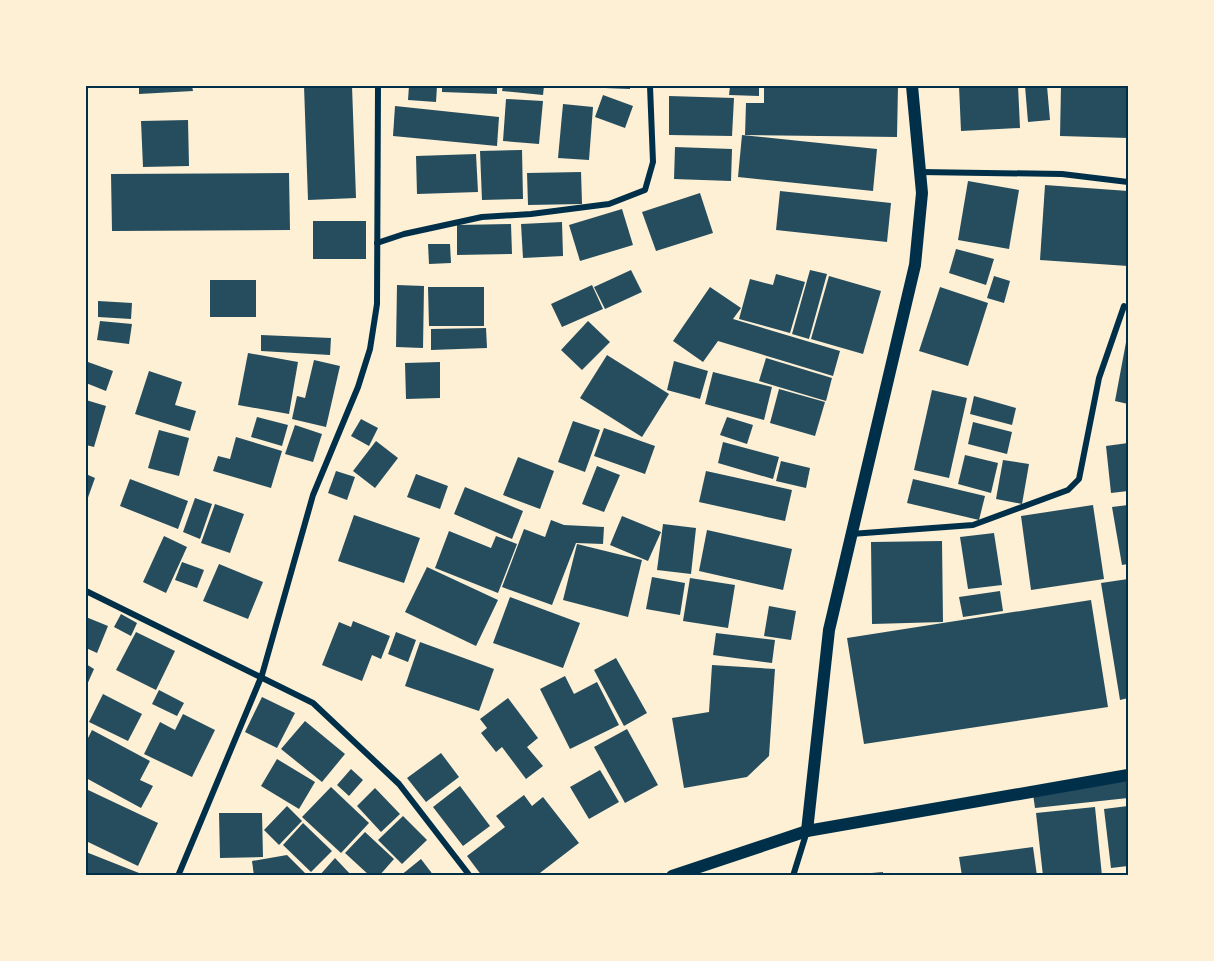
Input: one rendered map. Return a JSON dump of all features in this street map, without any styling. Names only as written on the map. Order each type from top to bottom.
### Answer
[{"type":"main road","points":[[807,831],[829,630],[915,265],[922,193],[912,86]]},
{"type":"main road","points":[[672,876],[807,831],[1128,775]]},
{"type":"street","points":[[178,876],[262,675],[313,495],[358,387],[370,349],[377,304],[378,86]]},
{"type":"street","points":[[377,243],[404,234],[482,217],[531,214],[609,204],[645,190],[653,162],[650,86]]},
{"type":"street","points":[[920,172],[1062,174],[1128,182]]},
{"type":"street","points":[[851,534],[973,525],[1068,490],[1078,480],[1099,378],[1124,306]]},
{"type":"street","points":[[86,591],[262,675],[313,703],[399,784],[470,876]]},
{"type":"street","points":[[793,876],[807,831]]},
{"type":"building","points":[[139,86],[192,86],[193,91],[139,94]]},
{"type":"building","points":[[304,86],[352,86],[356,198],[308,200]]},
{"type":"building","points":[[409,86],[437,86],[436,102],[408,100]]},
{"type":"building","points":[[442,86],[497,86],[497,94],[442,92]]},
{"type":"building","points":[[503,86],[544,86],[543,95],[502,91]]},
{"type":"building","points":[[630,86],[630,89],[580,87]]},
{"type":"building","points":[[730,86],[759,86],[759,96],[729,95]]},
{"type":"building","points":[[764,86],[898,86],[897,137],[745,135],[746,103],[764,103]]},
{"type":"building","points":[[959,86],[1018,86],[1020,128],[961,131]]},
{"type":"building","points":[[1025,86],[1047,86],[1050,120],[1028,122]]},
{"type":"building","points":[[1061,86],[1128,86],[1128,138],[1060,136]]},
{"type":"building","points":[[603,95],[633,106],[625,128],[595,117]]},
{"type":"building","points":[[669,96],[734,98],[732,136],[669,135]]},
{"type":"building","points":[[506,99],[543,101],[539,144],[503,141]]},
{"type":"building","points":[[563,104],[593,107],[589,160],[558,158]]},
{"type":"building","points":[[395,106],[499,117],[497,146],[393,136]]},
{"type":"building","points":[[188,120],[189,166],[143,167],[141,121]]},
{"type":"building","points":[[742,135],[877,149],[873,191],[738,177]]},
{"type":"building","points":[[675,147],[732,149],[731,181],[674,179]]},
{"type":"building","points":[[522,150],[523,199],[482,200],[480,151]]},
{"type":"building","points":[[476,154],[478,192],[417,194],[416,156]]},
{"type":"building","points":[[581,172],[582,204],[528,205],[527,173]]},
{"type":"building","points":[[289,173],[290,230],[112,231],[111,174]]},
{"type":"building","points":[[968,181],[1019,190],[1009,249],[958,240]]},
{"type":"building","points":[[1045,185],[1128,191],[1128,266],[1040,260]]},
{"type":"building","points":[[780,191],[891,203],[887,242],[776,230]]},
{"type":"building","points":[[700,193],[713,233],[656,251],[642,212]]},
{"type":"building","points":[[622,209],[633,245],[580,261],[569,225]]},
{"type":"building","points":[[313,221],[366,221],[366,259],[313,259]]},
{"type":"building","points":[[562,222],[563,256],[523,258],[521,224]]},
{"type":"building","points":[[511,224],[512,254],[457,255],[457,225]]},
{"type":"building","points":[[428,244],[450,244],[451,263],[429,264]]},
{"type":"building","points":[[956,249],[994,259],[986,285],[949,273]]},
{"type":"building","points":[[631,270],[642,292],[605,309],[594,287]]},
{"type":"building","points":[[810,270],[827,274],[809,339],[792,334]]},
{"type":"building","points":[[776,274],[805,282],[790,333],[739,319],[750,279],[773,285]]},
{"type":"building","points":[[829,276],[881,291],[863,354],[811,339]]},
{"type":"building","points":[[994,276],[1010,281],[1004,303],[987,298]]},
{"type":"building","points":[[210,280],[256,280],[256,317],[210,317]]},
{"type":"building","points":[[397,285],[424,286],[423,348],[396,347]]},
{"type":"building","points":[[592,285],[603,309],[562,327],[551,304]]},
{"type":"building","points":[[428,287],[484,287],[484,326],[429,326]]},
{"type":"building","points":[[710,287],[741,308],[733,319],[840,351],[833,376],[718,341],[703,362],[673,341]]},
{"type":"building","points":[[940,287],[988,303],[968,366],[919,351]]},
{"type":"building","points":[[98,301],[132,303],[131,319],[98,317]]},
{"type":"building","points":[[100,321],[132,324],[129,344],[97,340]]},
{"type":"building","points":[[588,321],[610,342],[582,370],[561,350]]},
{"type":"building","points":[[486,328],[487,348],[431,350],[431,329]]},
{"type":"building","points":[[261,335],[331,338],[330,355],[261,351]]},
{"type":"building","points":[[1128,338],[1128,404],[1115,401]]},
{"type":"building","points":[[248,353],[298,362],[289,414],[238,405]]},
{"type":"building","points":[[607,355],[669,394],[642,437],[580,398]]},
{"type":"building","points":[[766,358],[832,378],[826,401],[759,381]]},
{"type":"building","points":[[314,360],[340,366],[326,427],[292,419],[297,396],[305,398]]},
{"type":"building","points":[[674,361],[708,371],[700,399],[667,390]]},
{"type":"building","points":[[88,362],[113,371],[106,391],[86,383]]},
{"type":"building","points":[[440,362],[440,398],[406,399],[405,363]]},
{"type":"building","points":[[149,371],[182,382],[175,405],[196,411],[190,431],[135,414]]},
{"type":"building","points":[[713,372],[772,387],[764,420],[705,404]]},
{"type":"building","points":[[779,389],[825,402],[815,436],[770,423]]},
{"type":"building","points":[[932,390],[967,398],[949,478],[914,470]]},
{"type":"building","points":[[974,396],[1016,408],[1012,425],[970,414]]},
{"type":"building","points":[[86,400],[106,406],[94,447],[86,445]]},
{"type":"building","points":[[257,417],[288,425],[282,446],[251,437]]},
{"type":"building","points":[[727,417],[753,425],[747,444],[720,435]]},
{"type":"building","points":[[361,419],[378,428],[369,446],[351,436]]},
{"type":"building","points":[[573,421],[600,430],[585,472],[558,462]]},
{"type":"building","points":[[973,422],[1012,432],[1007,454],[968,444]]},
{"type":"building","points":[[295,425],[322,434],[313,462],[285,454]]},
{"type":"building","points":[[604,428],[655,446],[645,474],[594,456]]},
{"type":"building","points":[[159,430],[189,438],[179,476],[148,468]]},
{"type":"building","points":[[236,437],[282,451],[271,488],[213,471],[218,456],[230,459]]},
{"type":"building","points":[[376,441],[398,458],[375,488],[353,471]]},
{"type":"building","points":[[723,442],[779,457],[773,479],[718,463]]},
{"type":"building","points":[[1128,443],[1128,491],[1111,493],[1106,446]]},
{"type":"building","points":[[965,455],[998,463],[991,493],[958,484]]},
{"type":"building","points":[[518,457],[554,471],[540,509],[503,495]]},
{"type":"building","points":[[1003,460],[1029,464],[1022,504],[996,499]]},
{"type":"building","points":[[781,461],[810,468],[806,488],[776,481]]},
{"type":"building","points":[[597,466],[620,475],[604,512],[582,504]]},
{"type":"building","points":[[336,471],[355,477],[347,500],[328,493]]},
{"type":"building","points":[[706,471],[792,490],[785,521],[699,502]]},
{"type":"building","points":[[86,474],[95,478],[86,503]]},
{"type":"building","points":[[416,474],[448,486],[440,509],[407,497]]},
{"type":"building","points":[[130,479],[188,501],[178,529],[120,506]]},
{"type":"building","points":[[913,479],[985,496],[979,520],[907,503]]},
{"type":"building","points":[[465,487],[523,511],[512,539],[454,514]]},
{"type":"building","points":[[195,498],[212,504],[200,539],[183,532]]},
{"type":"building","points":[[215,504],[244,514],[230,553],[201,543]]},
{"type":"building","points":[[1093,505],[1104,579],[1031,590],[1021,516]]},
{"type":"building","points":[[1128,505],[1128,564],[1122,565],[1112,507]]},
{"type":"building","points":[[354,515],[420,538],[404,583],[338,561]]},
{"type":"building","points":[[622,516],[661,532],[648,561],[610,545]]},
{"type":"building","points":[[551,520],[564,525],[604,527],[603,544],[576,543],[552,605],[502,587],[524,529],[545,537]]},
{"type":"building","points":[[663,524],[696,528],[691,574],[657,570]]},
{"type":"building","points":[[707,530],[792,549],[783,590],[699,571]]},
{"type":"building","points":[[449,531],[491,548],[496,536],[517,544],[498,593],[435,568]]},
{"type":"building","points":[[994,533],[1002,585],[968,589],[960,537]]},
{"type":"building","points":[[164,536],[187,547],[166,593],[143,582]]},
{"type":"building","points":[[942,541],[943,622],[872,624],[871,542]]},
{"type":"building","points":[[577,544],[642,560],[628,617],[563,600]]},
{"type":"building","points":[[182,562],[204,570],[197,588],[175,580]]},
{"type":"building","points":[[219,564],[263,582],[248,619],[203,601]]},
{"type":"building","points":[[427,567],[498,600],[476,646],[405,612]]},
{"type":"building","points":[[652,577],[685,583],[680,615],[646,609]]},
{"type":"building","points":[[690,578],[735,585],[728,628],[683,621]]},
{"type":"building","points":[[1128,579],[1128,698],[1120,700],[1101,583]]},
{"type":"building","points":[[1000,591],[1003,611],[963,617],[959,597]]},
{"type":"building","points":[[510,597],[580,623],[563,668],[493,643]]},
{"type":"building","points":[[1091,600],[1108,707],[864,744],[847,638]]},
{"type":"building","points":[[769,606],[796,611],[791,640],[764,636]]},
{"type":"building","points":[[121,614],[137,623],[131,636],[114,627]]},
{"type":"building","points":[[86,617],[108,626],[97,653],[86,648]]},
{"type":"building","points":[[353,621],[390,636],[381,659],[372,655],[362,681],[322,665],[339,622],[351,627]]},
{"type":"building","points":[[136,632],[175,651],[156,690],[116,670]]},
{"type":"building","points":[[396,632],[416,640],[408,662],[388,654]]},
{"type":"building","points":[[716,633],[775,640],[772,663],[713,655]]},
{"type":"building","points":[[420,642],[494,669],[479,711],[405,686]]},
{"type":"building","points":[[616,658],[647,713],[624,726],[594,670]]},
{"type":"building","points":[[86,664],[94,669],[86,687]]},
{"type":"building","points":[[712,665],[775,669],[769,756],[747,777],[684,788],[672,718],[709,712]]},
{"type":"building","points":[[565,676],[574,694],[597,682],[619,725],[570,749],[540,689]]},
{"type":"building","points":[[159,690],[184,703],[177,716],[152,704]]},
{"type":"building","points":[[103,694],[142,714],[128,741],[89,722]]},
{"type":"building","points":[[262,697],[295,713],[277,748],[245,732]]},
{"type":"building","points":[[508,698],[538,738],[527,747],[543,766],[526,779],[502,747],[496,752],[481,733],[487,728],[480,719]]},
{"type":"building","points":[[183,714],[215,730],[192,777],[144,754],[160,722],[175,730]]},
{"type":"building","points":[[305,721],[345,754],[322,782],[281,749]]},
{"type":"building","points":[[627,729],[658,785],[625,803],[594,747]]},
{"type":"building","points":[[92,730],[150,761],[140,780],[153,786],[141,808],[86,778],[86,742]]},
{"type":"building","points":[[441,753],[459,777],[426,802],[407,778]]},
{"type":"building","points":[[277,759],[315,782],[299,809],[261,786]]},
{"type":"building","points":[[351,769],[363,780],[349,796],[337,785]]},
{"type":"building","points":[[600,770],[619,802],[589,819],[570,787]]},
{"type":"building","points":[[1128,780],[1128,798],[1035,808],[1033,794]]},
{"type":"building","points":[[460,786],[490,826],[463,846],[433,807]]},
{"type":"building","points":[[331,787],[369,823],[341,853],[302,817]]},
{"type":"building","points":[[375,788],[400,814],[381,832],[357,806]]},
{"type":"building","points":[[86,789],[158,823],[138,866],[86,841]]},
{"type":"building","points":[[524,795],[532,806],[543,797],[579,843],[536,876],[482,876],[467,856],[505,827],[496,816]]},
{"type":"building","points":[[287,806],[302,821],[279,845],[264,830]]},
{"type":"building","points":[[1128,806],[1128,866],[1111,868],[1104,809]]},
{"type":"building","points":[[1095,807],[1102,876],[1043,876],[1036,813]]},
{"type":"building","points":[[219,813],[262,813],[263,857],[220,858]]},
{"type":"building","points":[[403,816],[427,840],[402,864],[378,840]]},
{"type":"building","points":[[303,823],[332,851],[311,872],[283,845]]},
{"type":"building","points":[[365,832],[394,859],[379,876],[370,876],[345,853]]},
{"type":"building","points":[[1033,847],[1037,876],[962,876],[959,857]]},
{"type":"building","points":[[86,852],[139,873],[138,876],[86,876]]},
{"type":"building","points":[[287,855],[308,876],[254,876],[252,861]]},
{"type":"building","points":[[335,858],[352,876],[319,876]]},
{"type":"building","points":[[421,859],[434,876],[400,876]]},
{"type":"building","points":[[883,872],[883,876],[860,876],[860,874]]}]
